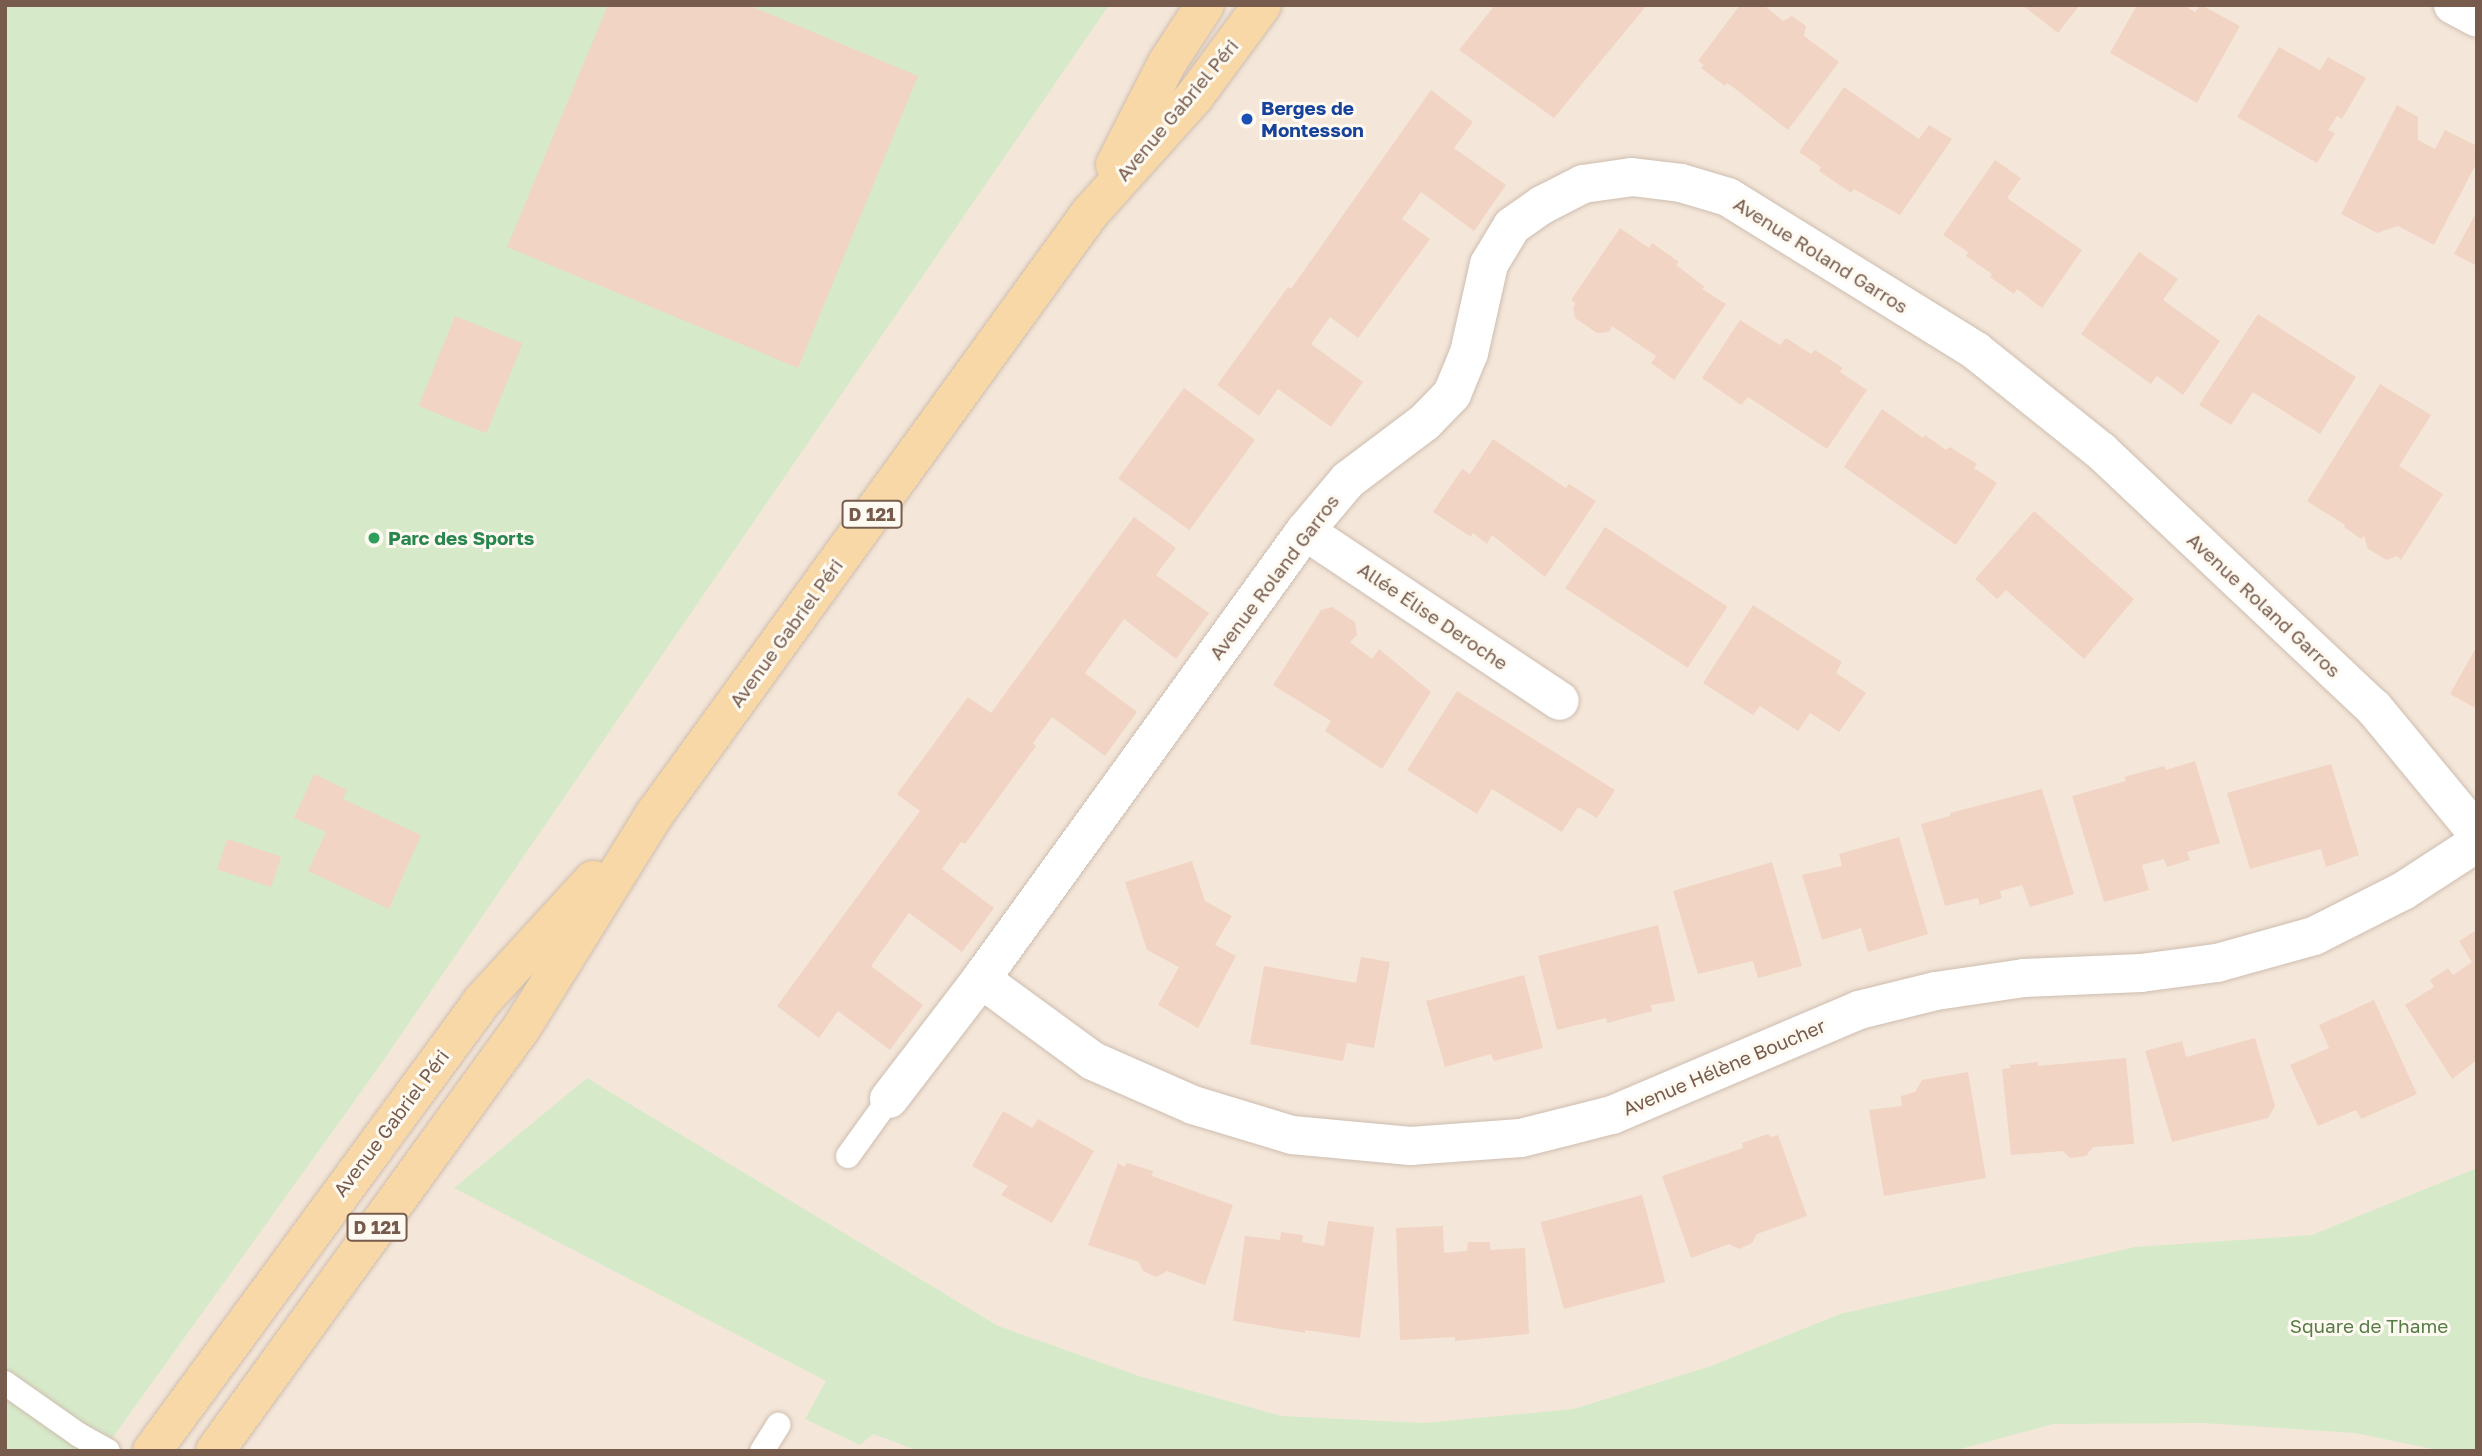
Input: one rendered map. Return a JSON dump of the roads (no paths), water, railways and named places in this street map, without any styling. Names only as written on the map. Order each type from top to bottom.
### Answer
[{"type":"main road","name":"Avenue Gabriel Péri","points":[[1090,213],[1167,63],[1205,5]]},
{"type":"main road","name":"Avenue Gabriel Péri","points":[[215,1451],[522,1027],[654,815],[1090,213],[1195,96],[1262,5]]},
{"type":"main road","name":"Avenue Gabriel Péri","points":[[152,1451],[482,1000],[654,815]]},
{"type":"main road","points":[[183,1451],[325,1247],[351,1177]]},
{"type":"street","points":[[2453,5],[2477,18]]},
{"type":"street","name":"Avenue Roland Garros","points":[[889,1099],[981,979],[1305,531],[1348,480],[1425,422],[1452,394],[1469,353],[1489,264],[1512,226],[1542,205],[1583,184],[1632,177],[1681,183],[1728,197],[1976,351],[2101,451],[2374,708],[2477,833]]},
{"type":"street","name":"Allée Élise Deroche","points":[[1305,531],[1560,701]]},
{"type":"street","name":"Avenue Hélène Boucher","points":[[981,979],[1093,1061],[1193,1105],[1292,1135],[1410,1146],[1521,1138],[1612,1115],[1859,1010],[1936,991],[2024,978],[2141,973],[2217,963],[2314,936],[2403,891],[2477,844]]},
{"type":"lane","points":[[848,1156],[889,1099]]},
{"type":"lane","points":[[5,1383],[79,1435],[108,1451]]},
{"type":"lane","points":[[762,1451],[778,1425]]},
{"type":"place","name":"Berges de Montesson","points":[[1247,119]]},
{"type":"place","name":"Parc des Sports","points":[[374,538]]},
{"type":"park label","name":"Square de Thame","points":[[2369,1326]]}]
